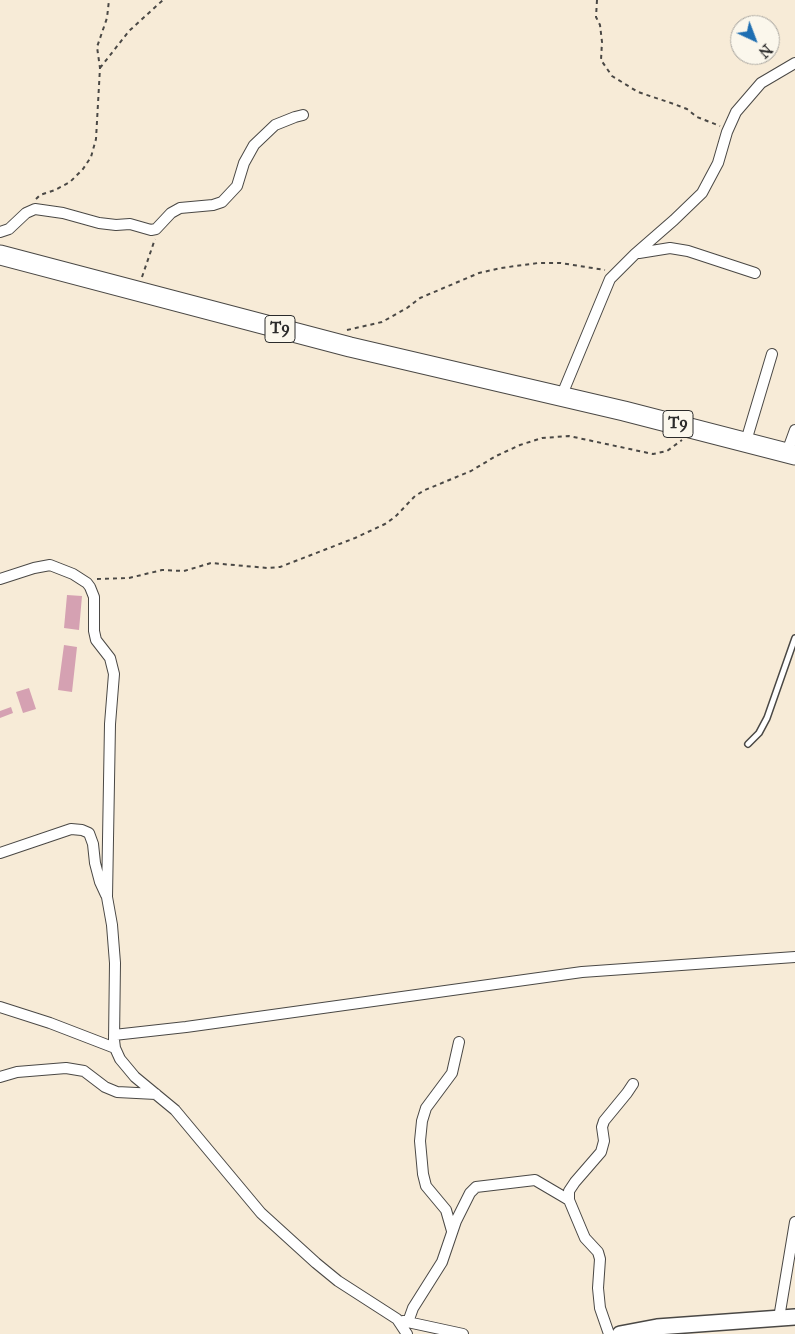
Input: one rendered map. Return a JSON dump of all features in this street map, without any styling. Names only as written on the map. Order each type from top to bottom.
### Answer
[{"type":"highway","name":"T9","points":[[0,255],[321,339],[791,453]]},
{"type":"main road","points":[[620,1334],[685,1324],[795,1317]]},
{"type":"street","points":[[561,397],[610,279],[702,193],[718,163],[736,112],[760,83],[795,63]]},
{"type":"street","points":[[0,232],[14,226],[31,209],[63,213],[99,223],[130,224],[151,230],[156,229],[171,213],[180,208],[212,206],[222,202],[237,186],[248,153],[254,145],[275,125],[295,116],[303,115]]},
{"type":"street","points":[[635,254],[670,248],[756,273]]},
{"type":"street","points":[[746,442],[772,354]]},
{"type":"street","points":[[791,453],[795,430]]},
{"type":"street","points":[[0,579],[34,568],[50,566],[73,574],[84,581],[92,591],[96,640],[110,658],[114,674],[110,724],[107,897],[112,925],[115,963],[114,1035],[120,1059],[135,1077],[175,1110],[261,1214],[338,1281],[402,1321],[463,1334]]},
{"type":"street","points":[[0,853],[71,829],[82,830],[88,833],[93,844],[100,882],[107,897]]},
{"type":"street","points":[[114,1035],[186,1027],[582,972],[795,956]]},
{"type":"street","points":[[0,1007],[50,1023],[116,1048]]},
{"type":"street","points":[[452,1231],[446,1210],[426,1186],[422,1174],[420,1141],[422,1121],[426,1108],[452,1073],[459,1042]]},
{"type":"street","points":[[0,1078],[17,1072],[66,1068],[84,1071],[105,1087],[117,1092],[156,1094]]},
{"type":"street","points":[[609,1334],[600,1308],[598,1288],[600,1260],[598,1252],[585,1238],[568,1200],[569,1191],[575,1182],[601,1152],[604,1141],[602,1127],[604,1121],[633,1084]]},
{"type":"street","points":[[402,1321],[413,1308],[442,1262],[456,1221],[470,1193],[476,1187],[535,1180],[568,1200]]},
{"type":"street","points":[[779,1318],[795,1222]]},
{"type":"street","points":[[402,1321],[407,1334]]},
{"type":"lane","points":[[748,744],[759,733],[766,718],[795,638]]},
{"type":"path","points":[[26,213],[38,196],[70,182],[88,163],[96,139],[100,68],[98,47],[105,27],[108,0]]},
{"type":"path","points":[[100,68],[129,31],[163,0]]},
{"type":"path","points":[[597,0],[596,17],[600,25],[602,42],[601,60],[612,76],[638,92],[681,106],[697,117],[713,122],[728,132]]},
{"type":"path","points":[[142,293],[143,273],[154,243],[156,229]]},
{"type":"path","points":[[321,339],[382,322],[407,308],[420,298],[455,282],[494,270],[538,263],[561,263],[617,272]]},
{"type":"path","points":[[84,581],[129,578],[162,570],[184,571],[211,563],[268,568],[280,567],[384,524],[395,517],[415,496],[425,490],[471,471],[496,456],[542,438],[569,436],[653,454],[667,451],[678,444],[694,428]]},
{"type":"building","points":[[67,595],[82,596],[79,630],[64,628]]},
{"type":"building","points":[[64,645],[77,647],[72,692],[58,690]]},
{"type":"building","points":[[29,688],[36,709],[23,713],[16,692]]},
{"type":"building","points":[[11,707],[13,713],[0,718],[0,711]]}]
